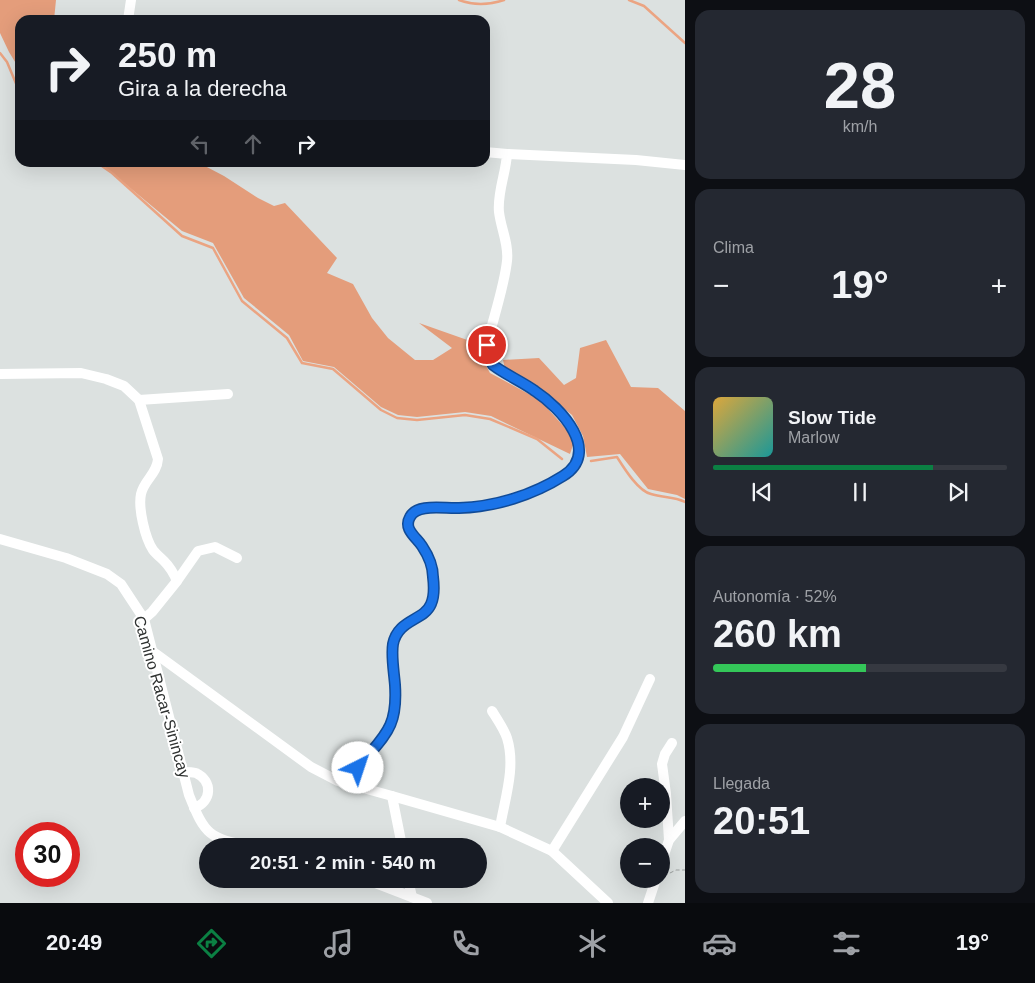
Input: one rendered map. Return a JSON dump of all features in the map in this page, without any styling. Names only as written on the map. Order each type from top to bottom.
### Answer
[{"type":"street","points":[[129,15],[131,0]]},
{"type":"street","points":[[490,152],[626,159],[685,165]]},
{"type":"street","points":[[350,784],[358,768],[388,732],[393,720],[395,697],[393,643],[400,630],[410,620],[425,612],[431,603],[432,565],[423,547],[409,531],[409,518],[420,508],[469,508],[512,499],[541,488],[570,472],[576,466],[579,457],[580,445],[571,427],[559,413],[534,390],[493,365],[488,357],[487,345],[507,262],[507,246],[499,211],[499,196],[506,168],[507,154]]},
{"type":"street","points":[[0,374],[81,373],[124,386],[139,400],[158,459],[157,467],[141,494],[140,505],[146,534],[154,551],[166,563],[177,581]]},
{"type":"street","points":[[139,400],[228,394]]},
{"type":"street","name":"Camino Racar-Sinincay","points":[[0,539],[66,558],[107,574],[121,584],[144,620],[194,808],[200,822],[211,834],[220,838]]},
{"type":"street","points":[[144,620],[177,581],[198,551],[215,548],[237,558]]},
{"type":"street","points":[[152,651],[311,768],[338,781],[500,827],[552,851],[608,903]]},
{"type":"street","points":[[552,851],[623,737],[650,679]]},
{"type":"street","points":[[492,711],[507,737],[511,757],[510,775],[500,827]]},
{"type":"street","points":[[669,838],[662,764],[665,754],[672,743]]},
{"type":"street","points":[[183,772],[197,774],[206,782],[208,792],[206,800],[203,804],[194,808]]},
{"type":"street","points":[[392,796],[400,838]]},
{"type":"street","points":[[670,839],[685,821]]},
{"type":"street","points":[[387,888],[419,901]]},
{"type":"street","points":[[412,888],[419,901]]},
{"type":"street","points":[[648,903],[653,888]]},
{"type":"path","points":[[670,873],[676,870],[685,870]]},
{"type":"shaded area","points":[[0,0],[56,0],[54,15],[15,15],[15,62],[0,33]]},
{"type":"shaded area","points":[[105,167],[207,167],[274,206],[285,203],[337,258],[327,273],[353,284],[372,318],[388,338],[415,360],[433,360],[452,348],[419,323],[473,342],[490,373],[540,400],[575,439],[570,454],[491,416],[465,412],[417,417],[398,415],[381,407],[334,367],[303,361],[289,335],[244,298],[213,243],[182,231]]},
{"type":"shaded area","points":[[606,340],[631,387],[658,388],[685,411],[685,499],[677,495],[648,489],[620,454],[587,457],[583,436],[572,415],[537,387],[505,369],[503,360],[539,358],[564,385],[576,378],[580,348]]},
{"type":"waterway","points":[[459,0],[482,4],[504,0]]},
{"type":"waterway","points":[[629,0],[644,6],[685,43]]},
{"type":"waterway","points":[[0,53],[7,62],[15,81]]},
{"type":"waterway","points":[[103,167],[182,236],[213,248],[242,301],[287,338],[302,363],[333,369],[381,410],[397,418],[417,420],[465,415],[490,419],[537,439],[562,459]]},
{"type":"waterway","points":[[591,461],[617,457],[632,478],[646,492],[685,502]]},
{"type":"route","points":[[358,768],[380,743],[388,732],[393,720],[395,706],[393,643],[400,630],[410,620],[425,612],[431,603],[433,592],[432,565],[423,547],[409,531],[409,518],[420,508],[469,508],[512,499],[541,488],[570,472],[576,466],[579,457],[580,445],[571,427],[543,396],[493,365],[488,357],[487,345]]}]
